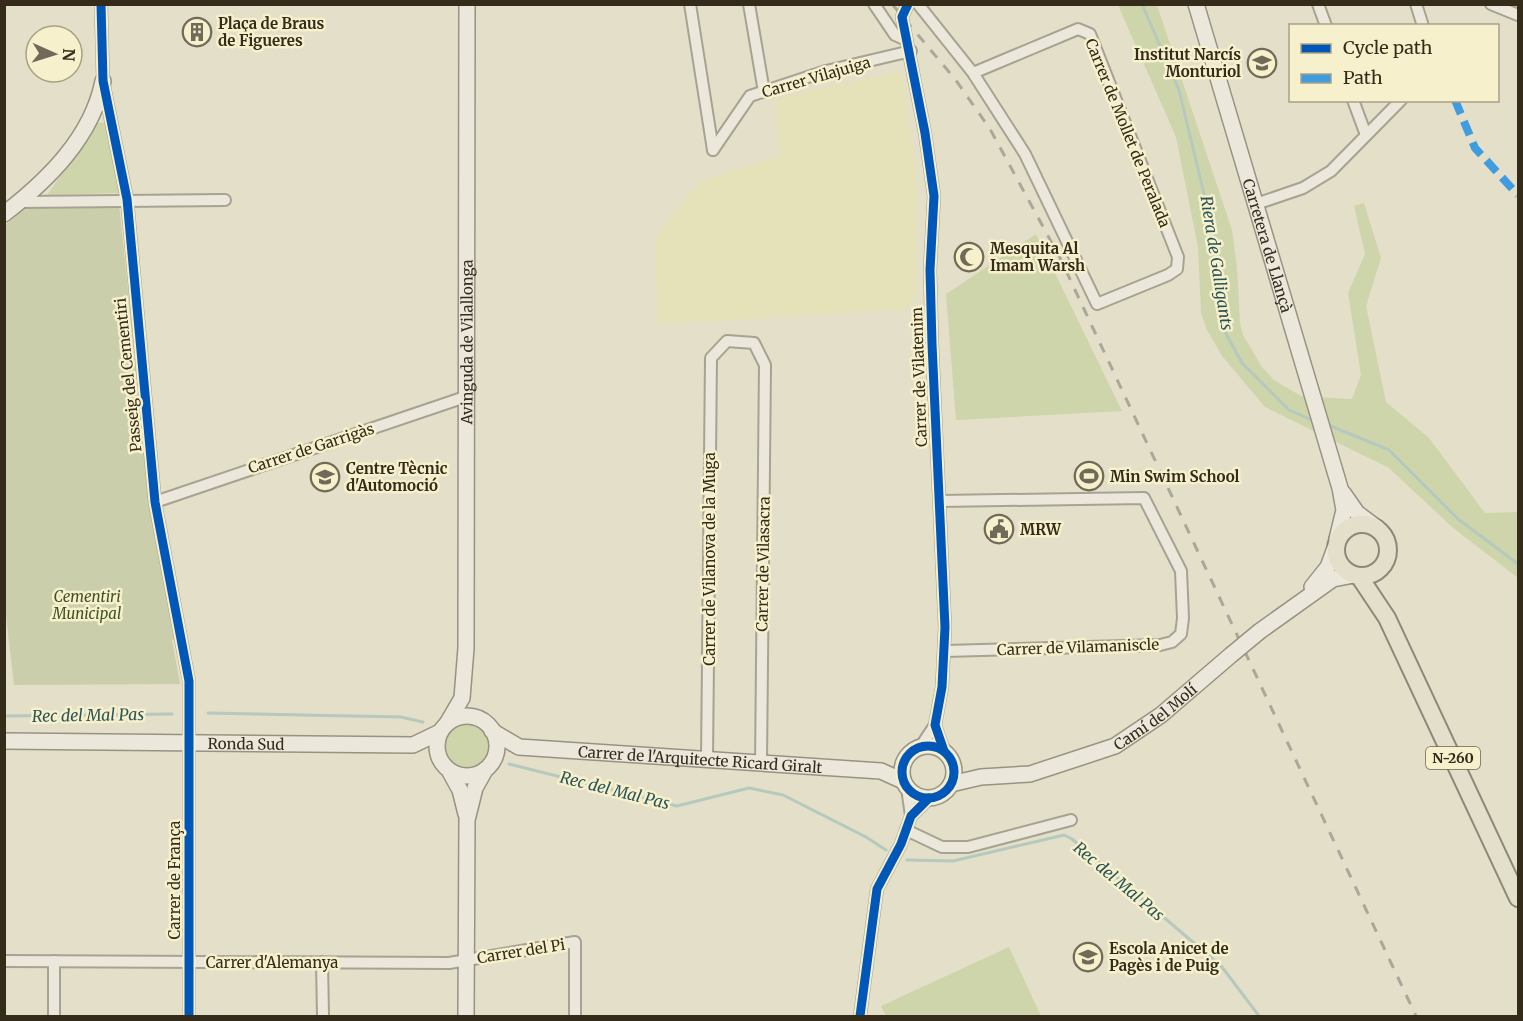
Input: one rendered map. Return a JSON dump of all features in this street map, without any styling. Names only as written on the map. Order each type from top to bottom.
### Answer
[{"type":"main road","name":"Avinguda de Vilallonga","points":[[444,727],[462,698],[465,679],[468,396],[467,4]]},
{"type":"main road","name":"Carretera de Llançà","points":[[1196,4],[1340,488],[1344,510],[1336,544]]},
{"type":"main road","points":[[4,214],[55,170],[91,117],[99,99],[103,81]]},
{"type":"main road","name":"Carretera de Llançà","points":[[1340,488],[1357,513],[1377,528]]},
{"type":"main road","points":[[1336,544],[1344,530],[1354,524],[1365,523],[1377,528]]},
{"type":"main road","name":"N-260","points":[[1377,528],[1388,546],[1381,592],[1387,618]]},
{"type":"main road","name":"N-260","points":[[1336,544],[1340,565],[1357,576],[1387,618],[1518,898]]},
{"type":"main road","name":"Camí del Molí","points":[[1303,599],[1329,567],[1336,544]]},
{"type":"main road","points":[[1357,576],[1377,572],[1384,564]]},
{"type":"main road","name":"Camí del Molí","points":[[951,784],[981,777],[1030,774],[1115,746],[1161,715],[1260,631],[1303,599],[1333,579],[1357,576]]},
{"type":"main road","name":"Avinguda de Vilallonga","points":[[465,679],[471,708],[487,725]]},
{"type":"main road","points":[[466,1017],[467,820],[460,790],[445,766],[436,745],[444,727],[467,716],[487,725],[497,745],[489,766],[475,788],[467,820]]},
{"type":"main road","name":"Carrer de l'Arquitecte Ricard Giralt","points":[[487,725],[519,747],[881,771],[905,785]]},
{"type":"main road","name":"Ronda Sud","points":[[4,741],[413,745],[444,727]]},
{"type":"main road","name":"Ronda Sud","points":[[413,745],[445,766]]},
{"type":"main road","points":[[445,766],[465,777],[489,766],[503,753],[519,747]]},
{"type":"main road","points":[[921,747],[936,747],[949,757],[951,784],[940,795],[929,798],[915,795],[905,785],[902,769],[904,760],[911,752],[921,747]]},
{"type":"main road","name":"Camí del Molí","points":[[949,757],[981,777]]},
{"type":"main road","name":"Carrer de l'Arquitecte Ricard Giralt","points":[[881,771],[904,760]]},
{"type":"street","name":"Passeig del Cementiri","points":[[101,4],[103,81],[127,199],[156,502],[189,681],[190,743]]},
{"type":"street","name":"Carrer Vilajuiga","points":[[690,4],[713,150],[750,96],[908,46]]},
{"type":"street","points":[[749,4],[764,92]]},
{"type":"street","points":[[874,4],[895,35],[908,46]]},
{"type":"street","name":"Carrer de Vilatenim","points":[[908,4],[902,17],[934,196],[930,270],[945,651],[935,725],[921,747]]},
{"type":"street","points":[[918,4],[973,73]]},
{"type":"street","points":[[1318,4],[1325,24]]},
{"type":"street","points":[[1416,4],[1422,24]]},
{"type":"street","points":[[1491,4],[1518,15]]},
{"type":"street","name":"Carrer de Mollet de Peralada","points":[[1078,29],[1090,34],[1178,257],[1177,268],[1168,275],[1097,304],[1025,154],[973,73],[1078,29]]},
{"type":"street","points":[[1354,102],[1366,135]]},
{"type":"street","points":[[1256,204],[1303,188],[1330,171],[1399,102]]},
{"type":"street","points":[[91,117],[104,116],[112,124]]},
{"type":"street","points":[[19,202],[127,199],[225,200]]},
{"type":"street","name":"Carrer de Vilasacra","points":[[711,358],[727,341],[754,343],[765,365],[761,763]]},
{"type":"street","name":"Carrer de Vilanova de la Muga","points":[[707,760],[711,358]]},
{"type":"street","name":"Carrer de Garrigàs","points":[[156,502],[468,396]]},
{"type":"street","name":"Carrer de Vilamaniscle","points":[[940,501],[1144,498],[1181,571],[1183,618],[1181,634],[1172,642],[945,651]]},
{"type":"street","name":"Carrer de Vilatenim","points":[[935,725],[949,757]]},
{"type":"street","name":"Carrer de França","points":[[189,1017],[190,743]]},
{"type":"street","points":[[905,785],[911,816]]},
{"type":"street","points":[[860,1017],[877,889],[911,816],[929,798]]},
{"type":"street","points":[[906,830],[942,847],[969,847],[1071,819]]},
{"type":"street","name":"Carrer del Pi","points":[[466,960],[575,942],[575,1017]]},
{"type":"street","name":"Carrer d'Alemanya","points":[[4,961],[448,963],[466,960]]},
{"type":"street","points":[[54,961],[54,1017]]},
{"type":"street","points":[[322,963],[322,1017]]},
{"type":"shaded area","points":[[902,71],[917,181],[916,296],[904,310],[658,324],[655,236],[702,180],[779,157],[774,99]]},
{"type":"green space","points":[[1118,5],[1157,5],[1232,230],[1237,267],[1240,323],[1243,335],[1262,367],[1274,380],[1301,396],[1352,399],[1361,375],[1348,293],[1365,254],[1354,206],[1364,203],[1381,258],[1366,306],[1386,402],[1429,438],[1485,513],[1518,512],[1518,578],[1452,527],[1389,468],[1265,407],[1222,356],[1207,330],[1201,313],[1198,247],[1176,137]]},
{"type":"green space","points":[[107,122],[120,193],[47,195],[98,123]]},
{"type":"green space","name":"Cementiri Municipal","points":[[119,204],[151,509],[175,639],[172,640],[180,684],[14,685],[4,597],[4,226],[26,208]]},
{"type":"green space","points":[[1036,234],[1122,411],[956,420],[946,294]]},
{"type":"green space","points":[[467,723],[476,724],[484,729],[489,737],[489,755],[484,763],[476,768],[467,769],[458,768],[450,763],[445,755],[444,746],[445,737],[450,729],[458,724]]},
{"type":"green space","points":[[1009,947],[1041,1016],[886,1016],[881,1006]]},
{"type":"waterway","name":"Riera de Galligants","points":[[1142,4],[1179,90],[1204,194],[1214,220],[1218,291],[1224,330],[1242,363],[1289,410],[1314,421]]},
{"type":"waterway","name":"Riera de Galligants","points":[[1326,424],[1389,450],[1458,519],[1518,564]]},
{"type":"waterway","name":"Rec del Mal Pas","points":[[208,713],[401,717],[423,722]]},
{"type":"waterway","name":"Rec del Mal Pas","points":[[4,716],[172,714]]},
{"type":"waterway","name":"Rec del Mal Pas","points":[[509,764],[677,806],[749,788],[783,795],[866,837],[886,850]]},
{"type":"waterway","name":"Rec del Mal Pas","points":[[907,860],[953,861],[1064,835],[1072,839],[1222,967],[1259,1016]]},
{"type":"railway","points":[[892,4],[955,79],[990,129],[1060,258],[1416,1016]]},
{"type":"marked path","points":[[1456,102],[1475,148],[1518,195]]},
{"type":"cycle path","points":[[101,4],[103,81],[127,199],[155,502],[189,681],[189,1016]]},
{"type":"cycle path","points":[[908,4],[902,17],[925,133],[934,196],[930,270],[945,627],[942,687],[935,725],[944,751]]},
{"type":"cycle path","points":[[923,746],[933,746],[947,753],[954,772],[947,791],[933,798],[923,798],[913,794],[906,787],[902,777],[902,767],[906,757],[913,750],[923,746]]},
{"type":"cycle path","points":[[860,1016],[877,889],[901,844],[911,816],[929,798]]},
{"type":"place","name":"Plaça de Braus de Figueres","points":[[197,32]]},
{"type":"place","name":"Institut Narcís Monturiol","points":[[1262,63]]},
{"type":"place","name":"Mesquita Al Imam Warsh","points":[[969,257]]},
{"type":"place","name":"Min Swim School","points":[[1089,476]]},
{"type":"place","name":"Centre Tècnic d'Automoció","points":[[325,477]]},
{"type":"place","name":"MRW","points":[[999,529]]},
{"type":"place","name":"Escola Anicet de Pagès i de Puig","points":[[1088,957]]}]
